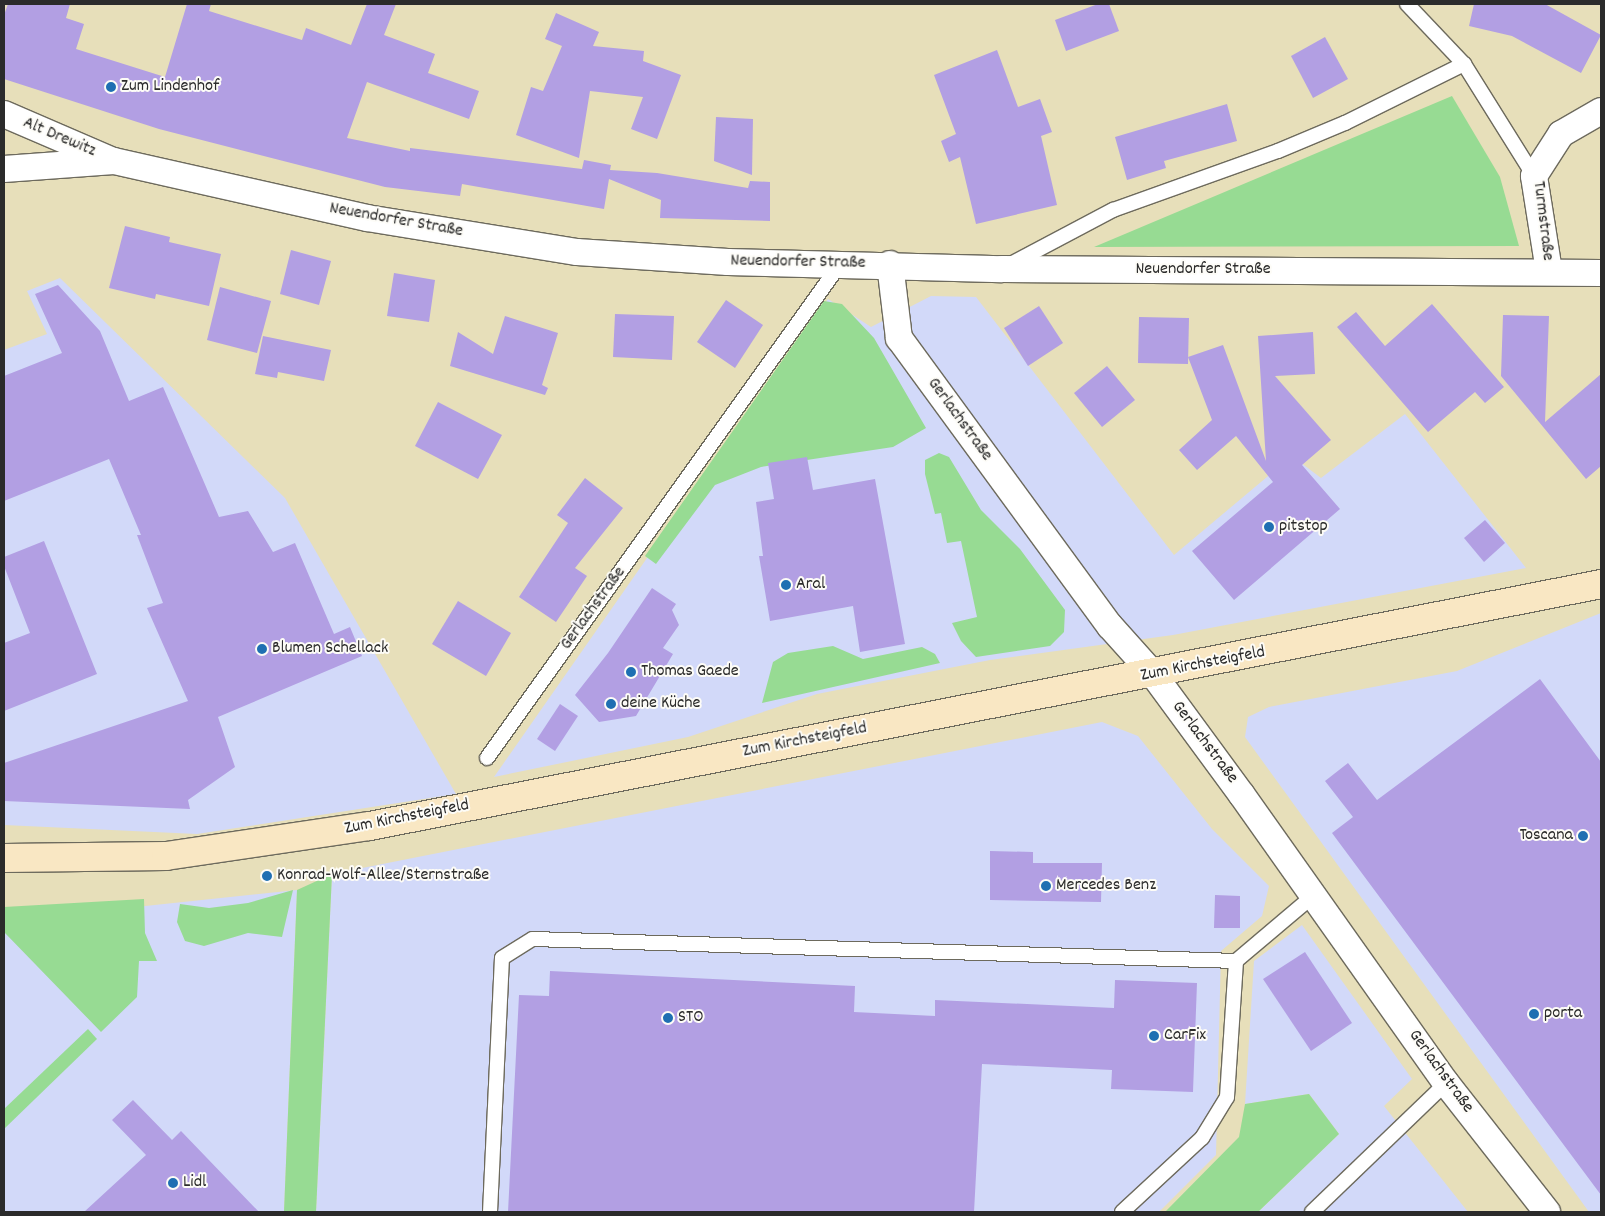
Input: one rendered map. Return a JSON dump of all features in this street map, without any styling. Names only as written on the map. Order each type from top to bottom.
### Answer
[{"type":"street","name":"Turmstraße","points":[[1549,271],[1534,176],[1561,134],[1601,111]]},
{"type":"street","name":"Alt Drewitz","points":[[4,114],[114,162]]},
{"type":"street","name":"Neuendorfer Straße","points":[[4,170],[114,162],[367,218],[577,252],[728,262],[890,264],[1002,269],[1549,271],[1601,273]]},
{"type":"street","name":"Gerlachstraße","points":[[890,264],[899,338],[1110,626],[1153,674],[1314,895],[1446,1083],[1547,1212]]},
{"type":"street","name":"Zum Kirchsteigfeld","points":[[4,858],[166,856],[370,826],[1153,674],[1601,584]]},
{"type":"lane","points":[[1407,4],[1464,64],[1534,176]]},
{"type":"lane","points":[[1002,269],[1113,210],[1278,151],[1345,123],[1464,64]]},
{"type":"lane","name":"Gerlachstraße","points":[[487,758],[840,264]]},
{"type":"lane","points":[[490,1212],[502,958],[533,939],[1236,960],[1314,895]]},
{"type":"lane","points":[[1122,1212],[1202,1138],[1227,1097],[1236,960]]},
{"type":"lane","points":[[1312,1212],[1446,1083]]},
{"type":"shaded area","points":[[60,278],[285,498],[456,794],[197,834],[4,825],[4,350],[47,334],[27,291]]},
{"type":"shaded area","points":[[931,296],[976,297],[1174,555],[1292,456],[1321,478],[1405,414],[1526,568],[1173,635],[990,660],[817,694],[688,737],[494,777],[828,299],[871,327]]},
{"type":"shaded area","name":"porta","points":[[1601,613],[1601,1212],[1589,1212],[1245,737],[1248,717],[1269,707],[1457,671]]},
{"type":"shaded area","points":[[1102,722],[1138,736],[1212,829],[1269,886],[1262,916],[1221,951],[1216,1155],[1159,1212],[316,1212],[332,874]]},
{"type":"shaded area","points":[[297,890],[284,1212],[4,1212],[4,921]]},
{"type":"shaded area","points":[[1302,925],[1412,1079],[1384,1106],[1468,1212],[1258,1212],[1339,1134],[1309,1094],[1245,1104],[1254,961]]},
{"type":"green space","points":[[1452,96],[1500,177],[1519,246],[1094,247]]},
{"type":"green space","points":[[824,301],[842,304],[874,338],[926,428],[893,447],[761,467],[715,485],[656,564],[645,556]]},
{"type":"green space","points":[[939,453],[949,457],[981,510],[1020,549],[1065,610],[1064,632],[1050,646],[976,657],[961,641],[952,623],[977,617],[961,541],[947,543],[941,513],[935,514],[925,474],[925,460]]},
{"type":"green space","points":[[833,646],[863,659],[922,647],[935,654],[940,663],[762,703],[773,662],[788,653]]},
{"type":"green space","points":[[332,874],[316,1212],[284,1212],[297,890]]},
{"type":"green space","points":[[293,890],[282,937],[248,933],[204,946],[185,941],[177,922],[180,904],[209,908],[248,903]]},
{"type":"green space","points":[[144,899],[145,933],[157,961],[139,961],[137,997],[101,1032],[4,932],[4,907]]},
{"type":"green space","points":[[88,1029],[97,1039],[4,1129],[4,1109]]},
{"type":"green space","points":[[1309,1094],[1339,1134],[1258,1212],[1165,1212],[1239,1137],[1245,1104]]},
{"type":"building","points":[[8,4],[70,4],[66,18],[84,24],[76,49],[165,77],[187,4],[211,4],[209,11],[302,40],[306,28],[351,45],[367,4],[396,4],[384,35],[435,54],[428,73],[479,91],[469,119],[367,82],[347,138],[410,151],[410,148],[582,169],[584,160],[611,165],[610,170],[657,173],[748,188],[750,181],[770,182],[770,221],[660,218],[661,200],[609,179],[604,209],[462,184],[460,196],[385,187],[159,129],[4,79],[4,15]]},
{"type":"building","points":[[1098,4],[1109,4],[1119,31],[1066,51],[1055,20]]},
{"type":"building","points":[[1474,4],[1545,4],[1601,35],[1581,73],[1512,36],[1469,26]]},
{"type":"building","points":[[556,13],[599,32],[593,46],[644,51],[643,61],[681,75],[657,139],[631,129],[643,97],[590,91],[579,158],[516,135],[531,87],[543,91],[562,46],[545,39]]},
{"type":"building","points":[[1325,37],[1348,79],[1313,98],[1291,56]]},
{"type":"building","points":[[997,50],[1018,107],[1040,99],[1052,132],[1041,136],[1057,205],[976,224],[960,157],[949,162],[941,141],[956,134],[934,75]]},
{"type":"building","points":[[1227,104],[1237,141],[1164,161],[1166,168],[1127,180],[1115,137]]},
{"type":"building","points":[[716,117],[753,119],[752,175],[714,161]]},
{"type":"building","points":[[125,226],[170,237],[169,242],[221,254],[209,306],[156,294],[155,299],[109,288]]},
{"type":"building","points":[[291,250],[331,261],[319,305],[280,294]]},
{"type":"building","points":[[394,273],[435,280],[429,322],[387,316]]},
{"type":"building","points":[[58,285],[100,331],[129,401],[163,387],[219,517],[248,511],[273,552],[295,543],[334,634],[350,627],[362,656],[218,717],[235,767],[188,800],[190,809],[4,801],[4,763],[188,701],[147,608],[163,603],[137,535],[141,535],[109,459],[4,501],[4,376],[62,353],[35,294]]},
{"type":"building","points":[[220,287],[271,301],[257,353],[207,340]]},
{"type":"building","points":[[726,300],[763,325],[735,368],[697,342]]},
{"type":"building","points":[[1432,304],[1504,387],[1485,403],[1475,392],[1428,432],[1337,327],[1356,312],[1385,346]]},
{"type":"building","points":[[1039,306],[1063,343],[1028,366],[1004,328]]},
{"type":"building","points":[[615,314],[674,316],[672,360],[613,357]]},
{"type":"building","points":[[1503,315],[1549,316],[1545,422],[1601,374],[1601,466],[1586,479],[1501,376]]},
{"type":"building","points":[[505,316],[558,333],[542,385],[548,388],[545,395],[450,366],[458,332],[493,354]]},
{"type":"building","points":[[1139,317],[1189,318],[1188,364],[1138,363]]},
{"type":"building","points":[[1313,332],[1315,374],[1275,376],[1331,440],[1302,465],[1340,509],[1234,600],[1192,551],[1273,482],[1236,436],[1197,470],[1179,450],[1212,420],[1188,357],[1223,345],[1266,461],[1258,336]]},
{"type":"building","points":[[263,336],[331,350],[324,381],[278,372],[277,378],[255,374]]},
{"type":"building","points":[[1107,366],[1135,400],[1102,427],[1074,393]]},
{"type":"building","points":[[438,402],[502,435],[478,479],[415,446]]},
{"type":"building","points":[[807,457],[813,490],[875,479],[905,644],[860,652],[853,606],[770,621],[759,556],[763,556],[756,502],[774,499],[768,463]]},
{"type":"building","points":[[585,478],[623,508],[575,568],[587,576],[556,622],[519,597],[568,523],[557,515]]},
{"type":"building","points":[[1485,520],[1505,543],[1484,562],[1464,538]]},
{"type":"building","points":[[44,541],[97,674],[4,711],[4,643],[30,633],[4,566],[4,557]]},
{"type":"building","points":[[652,588],[676,604],[672,610],[679,625],[663,648],[673,654],[636,716],[599,722],[575,695],[608,653]]},
{"type":"building","points":[[458,601],[511,633],[486,676],[432,644]]},
{"type":"building","name":"porta","points":[[1540,679],[1601,762],[1601,1195],[1332,833],[1353,817],[1325,781],[1348,763],[1377,800]]},
{"type":"building","points":[[560,704],[578,716],[555,751],[537,739]]},
{"type":"building","name":"Mercedes Benz","points":[[990,851],[1033,852],[1033,863],[1102,863],[1101,902],[990,900]]},
{"type":"building","points":[[1215,895],[1240,896],[1240,928],[1214,928]]},
{"type":"building","points":[[1305,952],[1352,1023],[1311,1051],[1263,979]]},
{"type":"building","points":[[550,971],[855,986],[854,1012],[935,1016],[935,1000],[1114,1008],[1115,980],[1197,983],[1193,1092],[1111,1089],[1112,1070],[982,1064],[974,1212],[508,1212],[519,995],[549,996]]},
{"type":"building","name":"Lidl","points":[[133,1100],[172,1140],[181,1131],[259,1212],[84,1212],[146,1155],[112,1120]]},
{"type":"place","name":"Zum Lindenhof","points":[[111,87]]},
{"type":"place","name":"pitstop","points":[[1269,527]]},
{"type":"place","name":"Aral","points":[[786,585]]},
{"type":"place","name":"Blumen Schellack","points":[[262,649]]},
{"type":"place","name":"Thomas Gaede","points":[[631,672]]},
{"type":"place","name":"deine Küche","points":[[611,704]]},
{"type":"place","name":"Toscana","points":[[1583,836]]},
{"type":"place","name":"Konrad-Wolf-Allee/Sternstraße","points":[[267,876]]},
{"type":"place","name":"Mercedes Benz","points":[[1046,886]]},
{"type":"place","name":"porta","points":[[1534,1014]]},
{"type":"place","name":"STO","points":[[668,1018]]},
{"type":"place","name":"CarFix","points":[[1154,1036]]},
{"type":"place","name":"Lidl","points":[[173,1183]]}]
